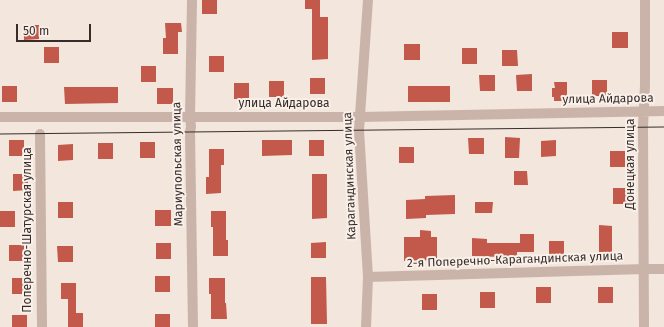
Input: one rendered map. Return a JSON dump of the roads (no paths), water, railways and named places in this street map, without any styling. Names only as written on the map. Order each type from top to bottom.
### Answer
[{"type":"street","name":"Мариупольская улица","points":[[192,0],[190,132],[193,327]]},
{"type":"street","name":"Карагандинская улица","points":[[366,327],[368,277],[359,130],[368,0]]},
{"type":"street","name":"Донецкая улица","points":[[644,327],[643,111],[645,85],[645,0]]},
{"type":"street","name":"улица Айдарова","points":[[0,117],[360,117],[664,111]]},
{"type":"street","name":"Поперечно-Шатурская улица","points":[[40,134],[42,327]]},
{"type":"street","name":"2-я Поперечно-Карагандинская улица","points":[[368,277],[644,268],[664,269]]},
{"type":"tram line","points":[[0,134],[664,127]]}]
